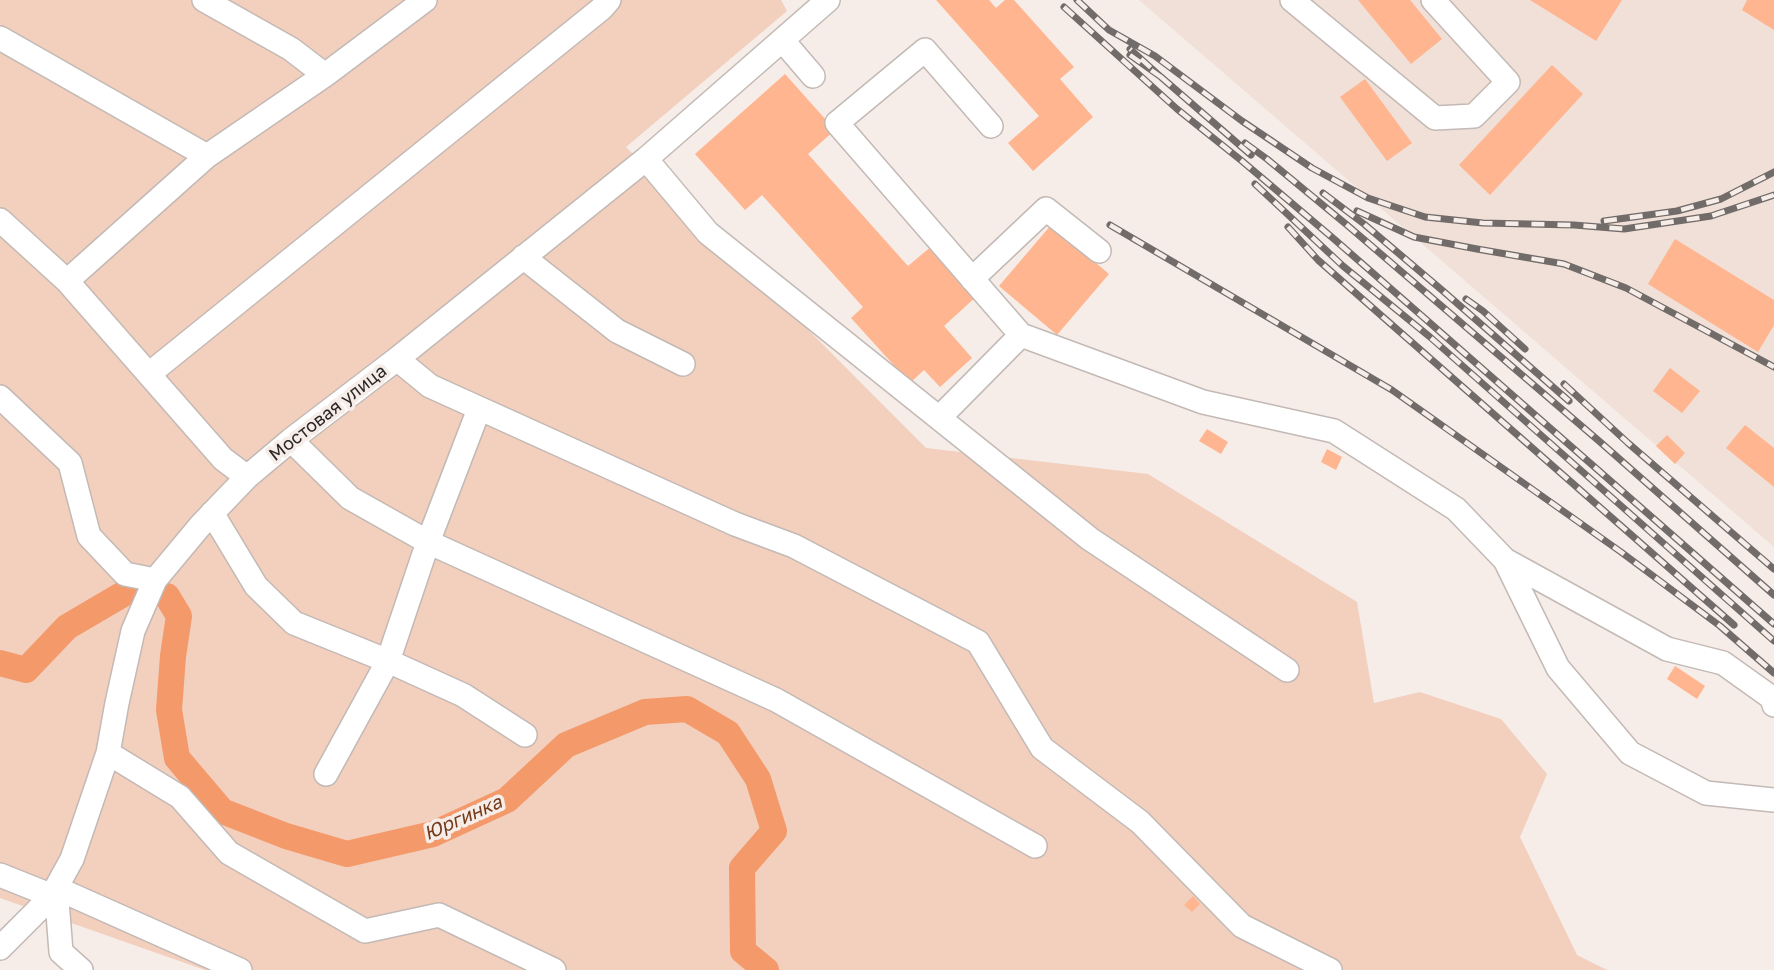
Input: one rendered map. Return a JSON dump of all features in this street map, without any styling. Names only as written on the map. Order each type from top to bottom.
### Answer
[{"type":"street","points":[[204,0],[291,49],[325,75]]},
{"type":"street","points":[[67,281],[208,156],[325,75],[425,0]]},
{"type":"street","points":[[149,374],[609,0]]},
{"type":"street","name":"Мостовая улица","points":[[0,948],[53,892],[72,859],[108,753],[133,631],[155,580],[212,513],[247,477],[290,440],[397,359],[646,159],[828,0]]},
{"type":"street","points":[[1292,0],[1435,118],[1475,116],[1508,82],[1433,0]]},
{"type":"street","points":[[0,38],[208,156]]},
{"type":"street","points":[[783,41],[813,76]]},
{"type":"street","points":[[991,126],[925,50],[837,123],[1021,335],[1203,402],[1335,431],[1456,509],[1505,560],[1667,649],[1723,663],[1772,698],[1774,705]]},
{"type":"street","points":[[646,159],[708,233],[1090,539],[1287,670]]},
{"type":"street","points":[[972,279],[1046,209],[1099,251]]},
{"type":"street","points":[[0,220],[67,281],[223,459],[247,477]]},
{"type":"street","points":[[523,257],[617,331],[683,364]]},
{"type":"street","points":[[939,418],[1021,335]]},
{"type":"street","points":[[397,359],[430,386],[735,524],[793,546],[978,642],[1042,748],[1140,822],[1242,926],[1330,970]]},
{"type":"street","points":[[0,397],[70,463],[89,536],[125,574],[155,580]]},
{"type":"street","points":[[326,774],[388,661],[428,542],[479,409]]},
{"type":"street","points":[[290,440],[350,498],[428,542],[776,700],[1035,846]]},
{"type":"street","points":[[212,513],[256,586],[294,623],[463,695],[525,735]]},
{"type":"street","points":[[1505,560],[1558,668],[1630,753],[1706,793],[1774,800]]},
{"type":"street","points":[[108,753],[180,797],[229,853],[365,931],[439,915],[554,970]]},
{"type":"street","points":[[0,875],[53,892],[240,970]]},
{"type":"street","points":[[53,892],[61,952],[81,970]]},
{"type":"shaded area","points":[[0,0],[781,0],[787,11],[626,147],[926,448],[1148,474],[1357,602],[1374,703],[1420,692],[1501,719],[1547,774],[1520,837],[1577,955],[1607,970],[205,970],[0,898]]},
{"type":"shaded area","points":[[1139,0],[1774,0],[1774,547]]},
{"type":"building","points":[[936,0],[989,0],[996,8],[1005,0],[1014,0],[1074,67],[1060,79],[1093,117],[1033,171],[1008,143],[1039,116]]},
{"type":"building","points":[[1358,0],[1410,0],[1442,39],[1411,64]]},
{"type":"building","points":[[1530,0],[1622,0],[1596,41]]},
{"type":"building","points":[[1747,0],[1774,0],[1774,30],[1742,10]]},
{"type":"building","points":[[1552,65],[1583,94],[1490,195],[1459,165]]},
{"type":"building","points":[[785,74],[835,130],[808,154],[908,266],[933,245],[978,295],[944,326],[972,358],[940,387],[924,370],[910,383],[851,318],[863,307],[762,195],[745,210],[695,154]]},
{"type":"building","points":[[1365,79],[1412,143],[1387,161],[1340,97]]},
{"type":"building","points":[[1051,225],[1109,274],[1057,335],[999,286]]},
{"type":"building","points":[[1675,239],[1774,300],[1774,325],[1758,352],[1648,284]]},
{"type":"building","points":[[1670,368],[1700,391],[1682,413],[1653,391]]},
{"type":"building","points":[[1745,425],[1774,448],[1774,487],[1726,448]]},
{"type":"building","points":[[1207,429],[1228,442],[1221,454],[1199,441]]},
{"type":"building","points":[[1667,435],[1685,453],[1675,464],[1656,446]]},
{"type":"building","points":[[1327,449],[1342,457],[1336,470],[1321,462]]},
{"type":"building","points":[[1675,666],[1705,686],[1697,699],[1667,679]]},
{"type":"building","points":[[1193,896],[1200,904],[1192,912],[1184,905]]},
{"type":"waterway","name":"Юргинка","points":[[0,663],[26,670],[67,627],[130,590]]},
{"type":"waterway","name":"Юргинка","points":[[167,596],[179,616],[169,710],[177,758],[222,811],[286,836],[347,854],[433,834],[507,800],[566,745],[645,712],[687,709],[728,733],[758,779],[774,831],[742,868],[743,951],[766,970]]},
{"type":"railway","points":[[1077,0],[1109,30],[1155,56],[1242,121],[1312,168],[1368,198],[1425,217],[1483,223],[1624,229],[1711,216],[1774,195]]},
{"type":"railway","points":[[1064,7],[1177,109],[1334,239],[1774,624]]},
{"type":"railway","points":[[1130,49],[1161,77],[1130,55]]},
{"type":"railway","points":[[1161,77],[1251,155]]},
{"type":"railway","points":[[1245,143],[1347,225],[1774,595]]},
{"type":"railway","points":[[1604,221],[1677,211],[1721,199],[1774,172]]},
{"type":"railway","points":[[1255,184],[1343,266],[1430,337],[1774,641]]},
{"type":"railway","points":[[1323,193],[1364,224],[1569,401]]},
{"type":"railway","points":[[1357,211],[1414,237],[1564,264],[1626,288],[1774,367]]},
{"type":"railway","points":[[1110,225],[1392,390],[1621,552],[1720,626],[1774,673]]},
{"type":"railway","points":[[1288,227],[1318,260],[1734,625]]},
{"type":"railway","points":[[1466,299],[1525,349]]},
{"type":"railway","points":[[1564,384],[1774,569]]}]
